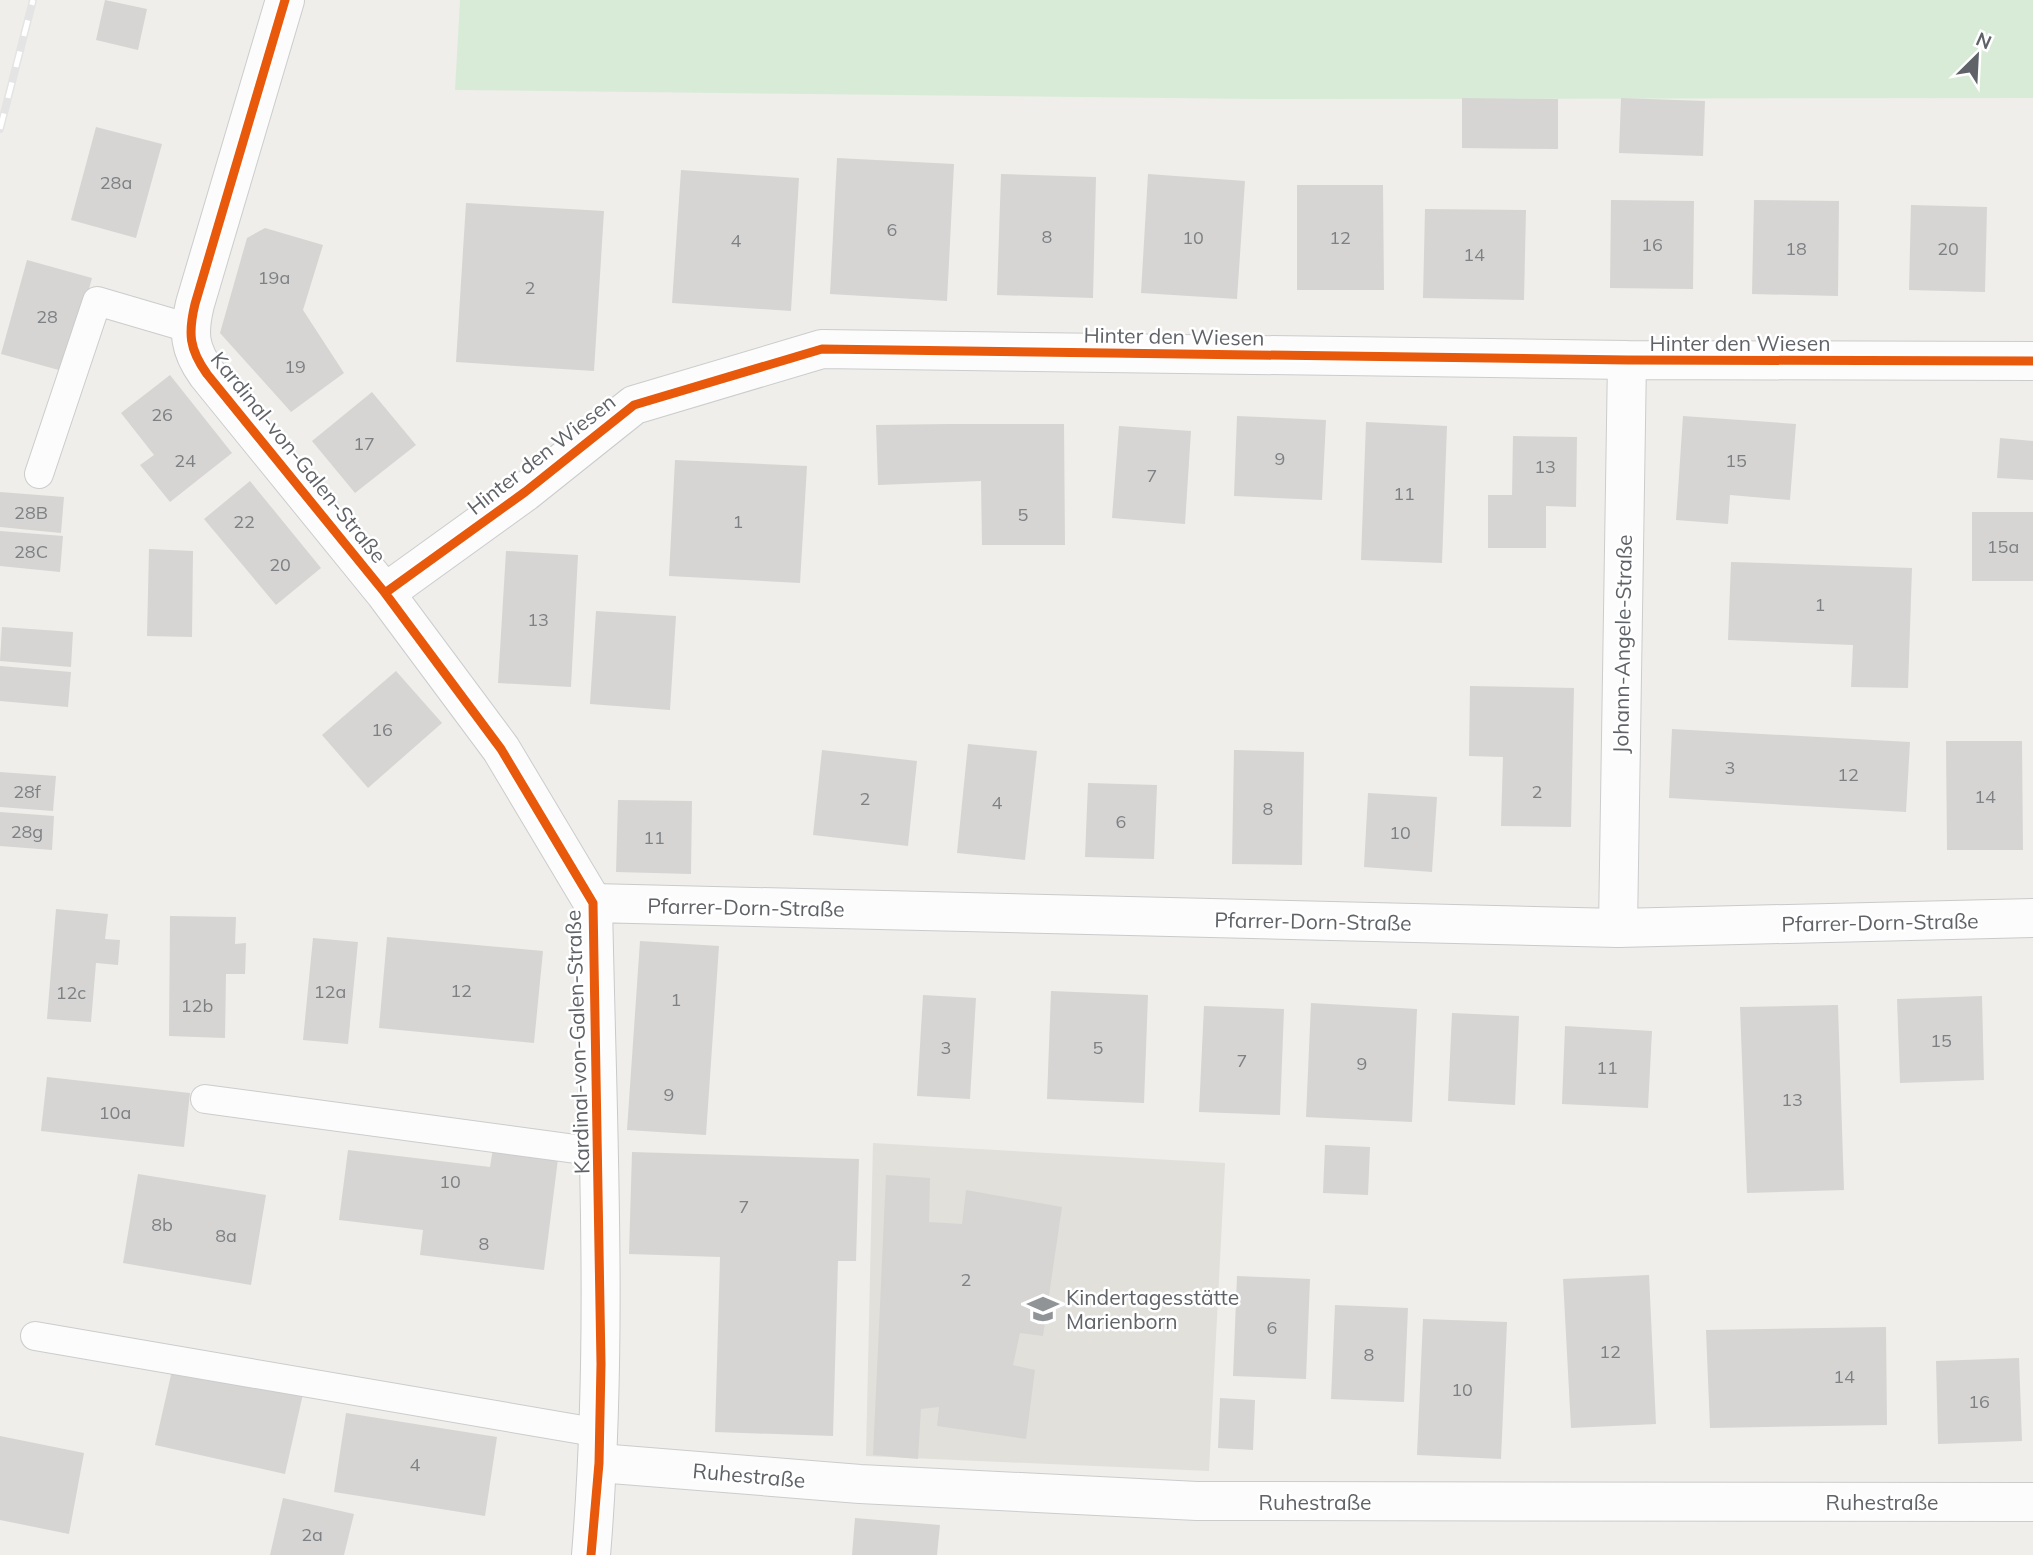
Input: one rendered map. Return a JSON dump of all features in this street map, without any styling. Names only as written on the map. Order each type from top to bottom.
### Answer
[{"type":"street","points":[[189,328],[285,0]]},
{"type":"street","name":"Kardinal-von-Galen-Straße","points":[[189,328],[191,347],[207,374],[385,593],[500,749],[593,903],[599,1448],[591,1555]]},
{"type":"street","name":"Hinter den Wiesen","points":[[385,593],[525,492],[634,405],[822,349],[1627,360],[2033,362]]},
{"type":"street","name":"Johann-Angele-Straße","points":[[1618,928],[1627,360]]},
{"type":"street","name":"Pfarrer-Dorn-Straße","points":[[593,903],[1618,928],[2033,918]]},
{"type":"street","name":"Ruhestraße","points":[[599,1448],[873,1485],[1197,1502],[2033,1502]]},
{"type":"lane","points":[[39,474],[97,301],[189,328]]},
{"type":"lane","points":[[205,1099],[597,1152]]},
{"type":"lane","points":[[35,1336],[599,1448]]},
{"type":"shaded area","name":"Kindertagesstätte Marienborn","points":[[873,1143],[1225,1163],[1209,1471],[866,1456]]},
{"type":"green space","points":[[460,0],[2033,0],[2033,98],[1259,99],[455,90]]},
{"type":"building","points":[[105,0],[147,9],[138,50],[96,40]]},
{"type":"building","points":[[1462,98],[1558,99],[1558,149],[1462,148]]},
{"type":"building","points":[[1621,98],[1705,101],[1703,156],[1619,153]]},
{"type":"building","points":[[96,127],[162,144],[136,238],[71,220]]},
{"type":"building","points":[[837,158],[954,164],[947,301],[830,294]]},
{"type":"building","points":[[681,170],[799,178],[791,311],[672,303]]},
{"type":"building","points":[[1001,174],[1096,177],[1093,298],[997,295]]},
{"type":"building","points":[[1148,174],[1245,181],[1237,299],[1141,293]]},
{"type":"building","points":[[1297,185],[1383,185],[1384,290],[1297,290]]},
{"type":"building","points":[[1611,200],[1694,201],[1693,289],[1610,288]]},
{"type":"building","points":[[1754,200],[1839,201],[1838,296],[1752,294]]},
{"type":"building","points":[[466,203],[604,211],[594,371],[456,362]]},
{"type":"building","points":[[1911,205],[1987,207],[1985,292],[1909,290]]},
{"type":"building","points":[[1425,209],[1526,210],[1524,300],[1423,298]]},
{"type":"building","points":[[265,228],[323,245],[303,310],[344,373],[291,412],[220,333],[247,238]]},
{"type":"building","points":[[27,260],[92,278],[66,372],[1,354]]},
{"type":"building","points":[[170,375],[232,453],[170,502],[140,465],[154,455],[121,413]]},
{"type":"building","points":[[372,392],[416,445],[355,493],[312,441]]},
{"type":"building","points":[[1237,416],[1326,420],[1322,500],[1234,496]]},
{"type":"building","points":[[1683,416],[1796,424],[1790,500],[1730,495],[1728,524],[1676,520]]},
{"type":"building","points":[[1366,422],[1447,426],[1442,563],[1361,560]]},
{"type":"building","points":[[1064,424],[1065,545],[982,545],[981,481],[878,485],[876,425]]},
{"type":"building","points":[[1119,426],[1191,431],[1185,524],[1112,518]]},
{"type":"building","points":[[1513,436],[1577,437],[1576,507],[1546,506],[1546,548],[1488,548],[1488,495],[1512,495]]},
{"type":"building","points":[[2000,438],[2033,441],[2033,480],[1997,478]]},
{"type":"building","points":[[675,460],[807,466],[800,583],[669,576]]},
{"type":"building","points":[[250,481],[321,568],[276,605],[204,519]]},
{"type":"building","points":[[0,492],[64,497],[61,533],[0,527]]},
{"type":"building","points":[[1972,512],[2033,512],[2033,581],[1972,581]]},
{"type":"building","points":[[0,531],[63,536],[60,572],[0,566]]},
{"type":"building","points":[[149,549],[193,551],[192,637],[147,636]]},
{"type":"building","points":[[506,551],[578,555],[571,687],[498,683]]},
{"type":"building","points":[[1731,562],[1912,568],[1908,688],[1851,687],[1853,645],[1728,640]]},
{"type":"building","points":[[596,611],[676,616],[670,710],[590,704]]},
{"type":"building","points":[[2,627],[73,632],[71,667],[0,661]]},
{"type":"building","points":[[0,666],[71,672],[68,707],[0,701]]},
{"type":"building","points":[[396,671],[442,723],[368,788],[322,735]]},
{"type":"building","points":[[1470,686],[1574,688],[1571,827],[1501,826],[1503,757],[1469,756]]},
{"type":"building","points":[[1672,729],[1910,742],[1906,812],[1669,798]]},
{"type":"building","points":[[1946,741],[2022,741],[2023,850],[1947,850]]},
{"type":"building","points":[[968,744],[1037,751],[1025,860],[957,853]]},
{"type":"building","points":[[822,750],[917,761],[908,846],[813,835]]},
{"type":"building","points":[[1234,750],[1304,752],[1302,865],[1232,864]]},
{"type":"building","points":[[0,772],[56,776],[53,811],[0,807]]},
{"type":"building","points":[[1088,783],[1157,785],[1154,859],[1085,857]]},
{"type":"building","points":[[1368,793],[1437,797],[1432,872],[1364,867]]},
{"type":"building","points":[[618,800],[692,801],[691,874],[616,872]]},
{"type":"building","points":[[0,812],[54,816],[52,850],[0,846]]},
{"type":"building","points":[[56,909],[108,914],[105,939],[120,940],[118,965],[96,963],[91,1022],[47,1019]]},
{"type":"building","points":[[170,916],[236,917],[235,944],[246,943],[245,974],[226,974],[225,1038],[169,1036]]},
{"type":"building","points":[[387,937],[543,951],[534,1043],[379,1028]]},
{"type":"building","points":[[313,938],[358,942],[348,1044],[303,1040]]},
{"type":"building","points":[[640,941],[719,946],[706,1135],[627,1130]]},
{"type":"building","points":[[1051,991],[1148,995],[1144,1103],[1047,1099]]},
{"type":"building","points":[[923,995],[976,998],[970,1099],[917,1096]]},
{"type":"building","points":[[1982,996],[1984,1080],[1900,1083],[1897,999]]},
{"type":"building","points":[[1311,1003],[1417,1009],[1412,1122],[1306,1117]]},
{"type":"building","points":[[1838,1005],[1844,1190],[1747,1193],[1740,1007]]},
{"type":"building","points":[[1204,1006],[1284,1009],[1280,1115],[1199,1112]]},
{"type":"building","points":[[1452,1013],[1519,1016],[1515,1105],[1448,1101]]},
{"type":"building","points":[[1565,1026],[1652,1031],[1648,1108],[1562,1104]]},
{"type":"building","points":[[47,1077],[190,1093],[184,1147],[41,1131]]},
{"type":"building","points":[[494,1142],[559,1151],[544,1270],[420,1255],[423,1230],[339,1220],[348,1150],[490,1167]]},
{"type":"building","points":[[1325,1145],[1370,1147],[1368,1195],[1323,1193]]},
{"type":"building","points":[[632,1152],[859,1159],[856,1261],[838,1261],[833,1436],[715,1432],[720,1257],[629,1254]]},
{"type":"building","points":[[138,1174],[266,1195],[251,1285],[123,1263]]},
{"type":"building","points":[[886,1175],[930,1178],[929,1222],[962,1224],[966,1190],[1062,1207],[1043,1336],[1020,1333],[1013,1365],[1035,1370],[1026,1439],[937,1426],[939,1407],[921,1409],[918,1459],[873,1455]]},
{"type":"building","points":[[1649,1275],[1656,1424],[1571,1428],[1563,1279]]},
{"type":"building","points":[[1237,1276],[1310,1279],[1306,1379],[1233,1376]]},
{"type":"building","points":[[1335,1305],[1408,1308],[1404,1402],[1331,1399]]},
{"type":"building","points":[[1423,1319],[1507,1322],[1501,1459],[1417,1455]]},
{"type":"building","points":[[1886,1327],[1887,1425],[1710,1428],[1706,1330]]},
{"type":"building","points":[[2019,1358],[2022,1441],[1938,1444],[1936,1361]]},
{"type":"building","points":[[173,1366],[303,1394],[285,1474],[155,1445]]},
{"type":"building","points":[[1220,1398],[1255,1400],[1253,1450],[1218,1448]]},
{"type":"building","points":[[346,1413],[497,1437],[485,1516],[334,1492]]},
{"type":"building","points":[[0,1436],[84,1453],[69,1534],[0,1520]]},
{"type":"building","points":[[283,1498],[354,1514],[344,1555],[270,1555]]},
{"type":"building","points":[[855,1518],[940,1525],[937,1555],[852,1555]]},
{"type":"railway","points":[[0,129],[33,0]]},
{"type":"cycle path","points":[[285,0],[195,304],[191,324],[193,349],[207,374],[385,593],[501,749],[593,903],[601,1364],[599,1463],[591,1555]]},
{"type":"cycle path","points":[[385,593],[525,492],[634,405],[822,349],[1627,360],[2033,361]]},
{"type":"place","name":"Kindertagesstätte Marienborn","points":[[1043,1309]]}]
